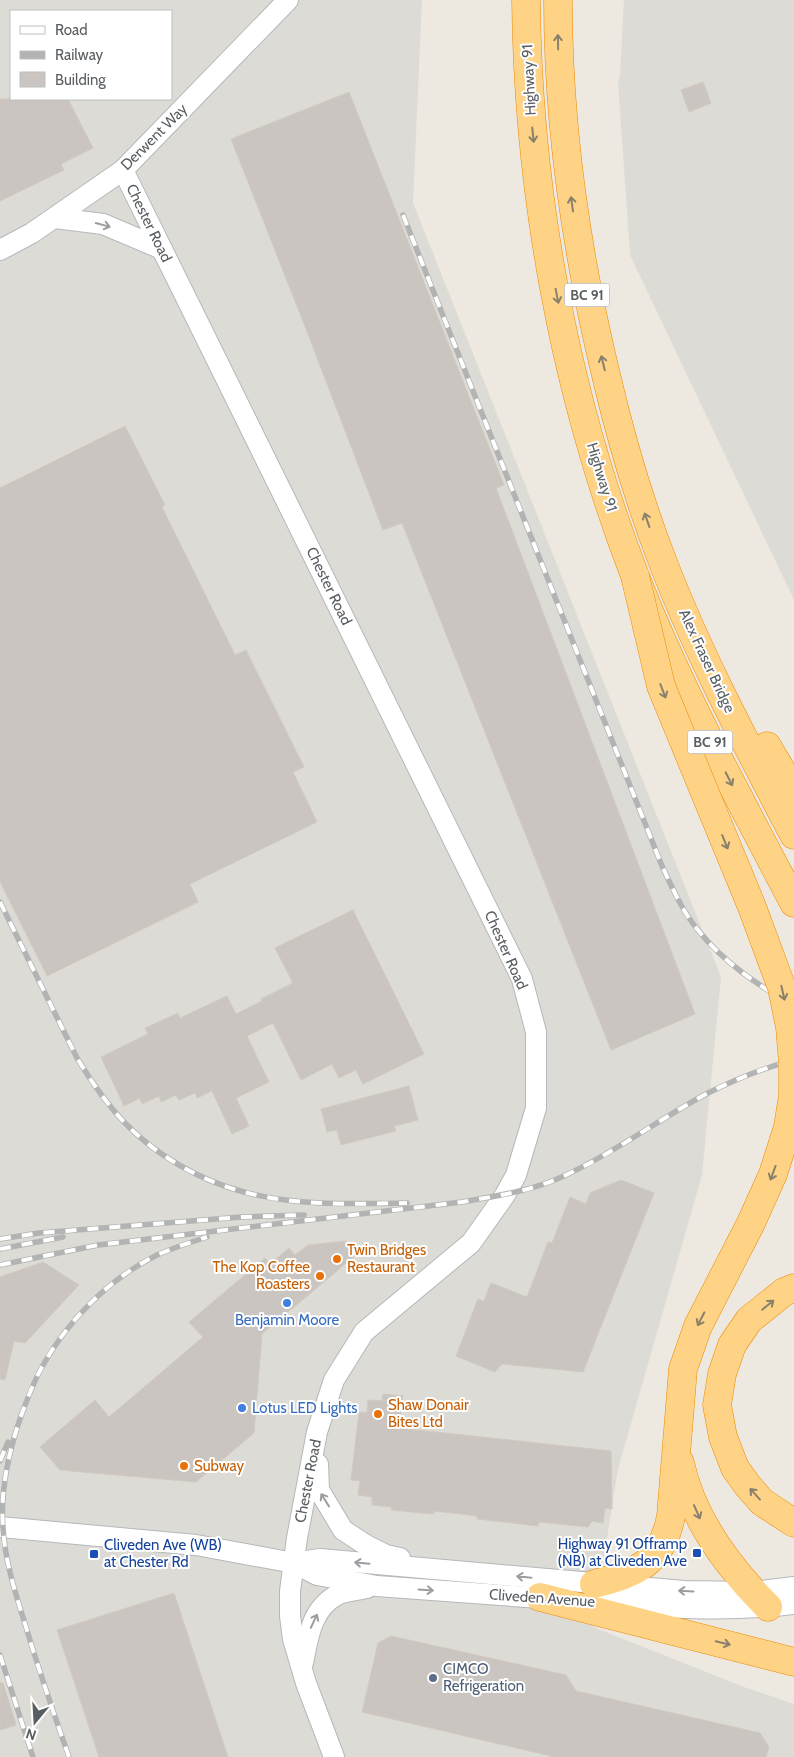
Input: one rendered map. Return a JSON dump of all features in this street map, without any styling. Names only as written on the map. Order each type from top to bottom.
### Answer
[{"type":"highway","name":"Highway 91","points":[[526,8],[533,139],[542,212],[557,300],[583,412],[602,479],[635,576],[656,626],[708,736],[794,903]]},
{"type":"highway","name":"Highway 91","points":[[558,8],[563,127],[570,190],[587,294],[610,395],[629,461],[664,566]]},
{"type":"highway","points":[[664,566],[794,792]]},
{"type":"highway","name":"Alex Fraser Bridge","points":[[664,566],[736,722],[794,835]]},
{"type":"highway","points":[[594,1584],[620,1577],[642,1566],[650,1560],[662,1545],[671,1516],[683,1369],[698,1326],[770,1182],[788,1127],[793,1095],[790,1026],[782,988],[752,907],[661,686],[635,576]]},
{"type":"highway","points":[[794,1288],[784,1292],[749,1320],[732,1344],[722,1374],[717,1405],[723,1437],[735,1468],[762,1502],[794,1523]]},
{"type":"highway","points":[[677,1450],[683,1479],[699,1518],[714,1542],[772,1601]]},
{"type":"highway","points":[[540,1597],[794,1662]]},
{"type":"street","name":"Derwent Way","points":[[0,250],[32,233],[123,170],[288,0]]},
{"type":"street","name":"Chester Road","points":[[123,170],[522,979],[536,1032],[536,1108],[516,1175],[471,1243],[364,1332],[334,1380],[317,1432],[305,1490],[290,1591],[290,1616],[293,1640],[334,1757]]},
{"type":"street","points":[[54,218],[102,224],[162,249]]},
{"type":"street","points":[[317,1432],[319,1490],[343,1530],[386,1555],[454,1572]]},
{"type":"street","name":"Cliveden Avenue","points":[[0,1527],[196,1545],[294,1564],[317,1575],[377,1586],[681,1609],[772,1601],[794,1587]]},
{"type":"street","name":"Cliveden Avenue","points":[[294,1564],[320,1559],[684,1591],[772,1601]]},
{"type":"street","points":[[302,1668],[311,1624],[324,1605],[337,1595],[377,1586]]},
{"type":"shaded area","points":[[0,0],[422,0],[413,203],[721,977],[702,1175],[618,1469],[593,1627],[744,1687],[794,1704],[794,1757],[0,1757]]},
{"type":"shaded area","points":[[624,0],[794,0],[794,600],[630,255],[618,81],[620,75]]},
{"type":"building","points":[[703,82],[711,103],[689,112],[681,90]]},
{"type":"building","points":[[349,92],[504,485],[496,488],[695,1014],[611,1050],[402,523],[383,530],[231,139]]},
{"type":"building","points":[[0,99],[69,100],[93,148],[61,164],[64,170],[0,201]]},
{"type":"building","points":[[125,426],[165,505],[162,507],[235,655],[246,650],[304,767],[293,772],[317,822],[190,884],[198,902],[47,976],[0,882],[0,488]]},
{"type":"building","points":[[353,910],[424,1054],[363,1084],[356,1070],[339,1078],[332,1064],[301,1080],[273,1023],[247,1036],[269,1082],[236,1098],[249,1126],[232,1134],[212,1091],[197,1098],[195,1093],[179,1100],[176,1095],[161,1102],[159,1096],[142,1104],[140,1098],[124,1106],[101,1057],[148,1034],[145,1028],[178,1013],[180,1018],[227,996],[236,1014],[293,983],[275,948]]},
{"type":"building","points":[[409,1086],[418,1120],[394,1126],[396,1131],[341,1145],[337,1130],[327,1132],[321,1109]]},
{"type":"building","points":[[621,1180],[654,1193],[583,1372],[502,1364],[495,1372],[456,1356],[478,1299],[484,1301],[491,1283],[527,1297],[548,1242],[552,1243],[570,1197],[586,1204],[590,1193]]},
{"type":"building","points":[[346,1241],[357,1254],[262,1334],[254,1433],[196,1482],[60,1470],[40,1447],[95,1400],[109,1417],[203,1337],[189,1322],[265,1258],[270,1264],[289,1248],[295,1255],[308,1245]]},
{"type":"building","points":[[43,1262],[79,1285],[25,1343],[14,1341],[5,1380],[0,1379],[0,1277]]},
{"type":"building","points":[[383,1394],[403,1396],[400,1420],[408,1429],[611,1451],[612,1509],[605,1508],[603,1523],[592,1521],[588,1527],[540,1522],[538,1526],[477,1519],[477,1516],[435,1511],[433,1514],[391,1510],[392,1507],[372,1505],[372,1497],[358,1495],[360,1481],[351,1480],[359,1412],[367,1413],[368,1400],[382,1401]]},
{"type":"building","points":[[174,1593],[228,1757],[99,1757],[57,1630]]},
{"type":"building","points":[[391,1636],[566,1675],[576,1691],[760,1733],[769,1747],[766,1757],[555,1757],[362,1712],[378,1643]]},
{"type":"building","points":[[0,1683],[3,1683],[16,1725],[0,1730]]},
{"type":"railway","points":[[403,215],[662,866],[682,907],[692,923],[708,942],[730,963],[767,990],[794,1006]]},
{"type":"railway","points":[[0,902],[77,1058],[93,1083],[124,1122],[164,1156],[211,1181],[264,1197],[325,1203],[407,1203]]},
{"type":"railway","points":[[0,1265],[98,1245],[462,1202],[527,1189],[552,1181],[582,1167],[706,1094],[738,1079],[794,1060]]},
{"type":"railway","points":[[0,1239],[39,1233],[242,1217],[304,1215]]},
{"type":"railway","points":[[0,1249],[63,1237]]},
{"type":"railway","points":[[69,1757],[31,1643],[6,1553],[2,1514],[6,1471],[13,1443],[21,1416],[39,1373],[64,1333],[91,1302],[123,1276],[157,1255],[207,1237]]},
{"type":"railway","points":[[0,1461],[8,1442]]},
{"type":"railway","points":[[0,1655],[33,1757]]},
{"type":"place","name":"Twin Bridges Restaurant","points":[[337,1259]]},
{"type":"place","name":"The Kop Coffee Roasters","points":[[320,1276]]},
{"type":"place","name":"Benjamin Moore","points":[[287,1303]]},
{"type":"place","name":"Lotus LED Lights","points":[[242,1408]]},
{"type":"place","name":"Shaw Donair Bites Ltd","points":[[378,1414]]},
{"type":"place","name":"Subway","points":[[184,1466]]},
{"type":"place","name":"Highway 91 Offramp (NB) at Cliveden Ave","points":[[697,1553]]},
{"type":"place","name":"Cliveden Ave (WB) at Chester Rd","points":[[94,1554]]},
{"type":"place","name":"CIMCO Refrigeration","points":[[433,1678]]}]
